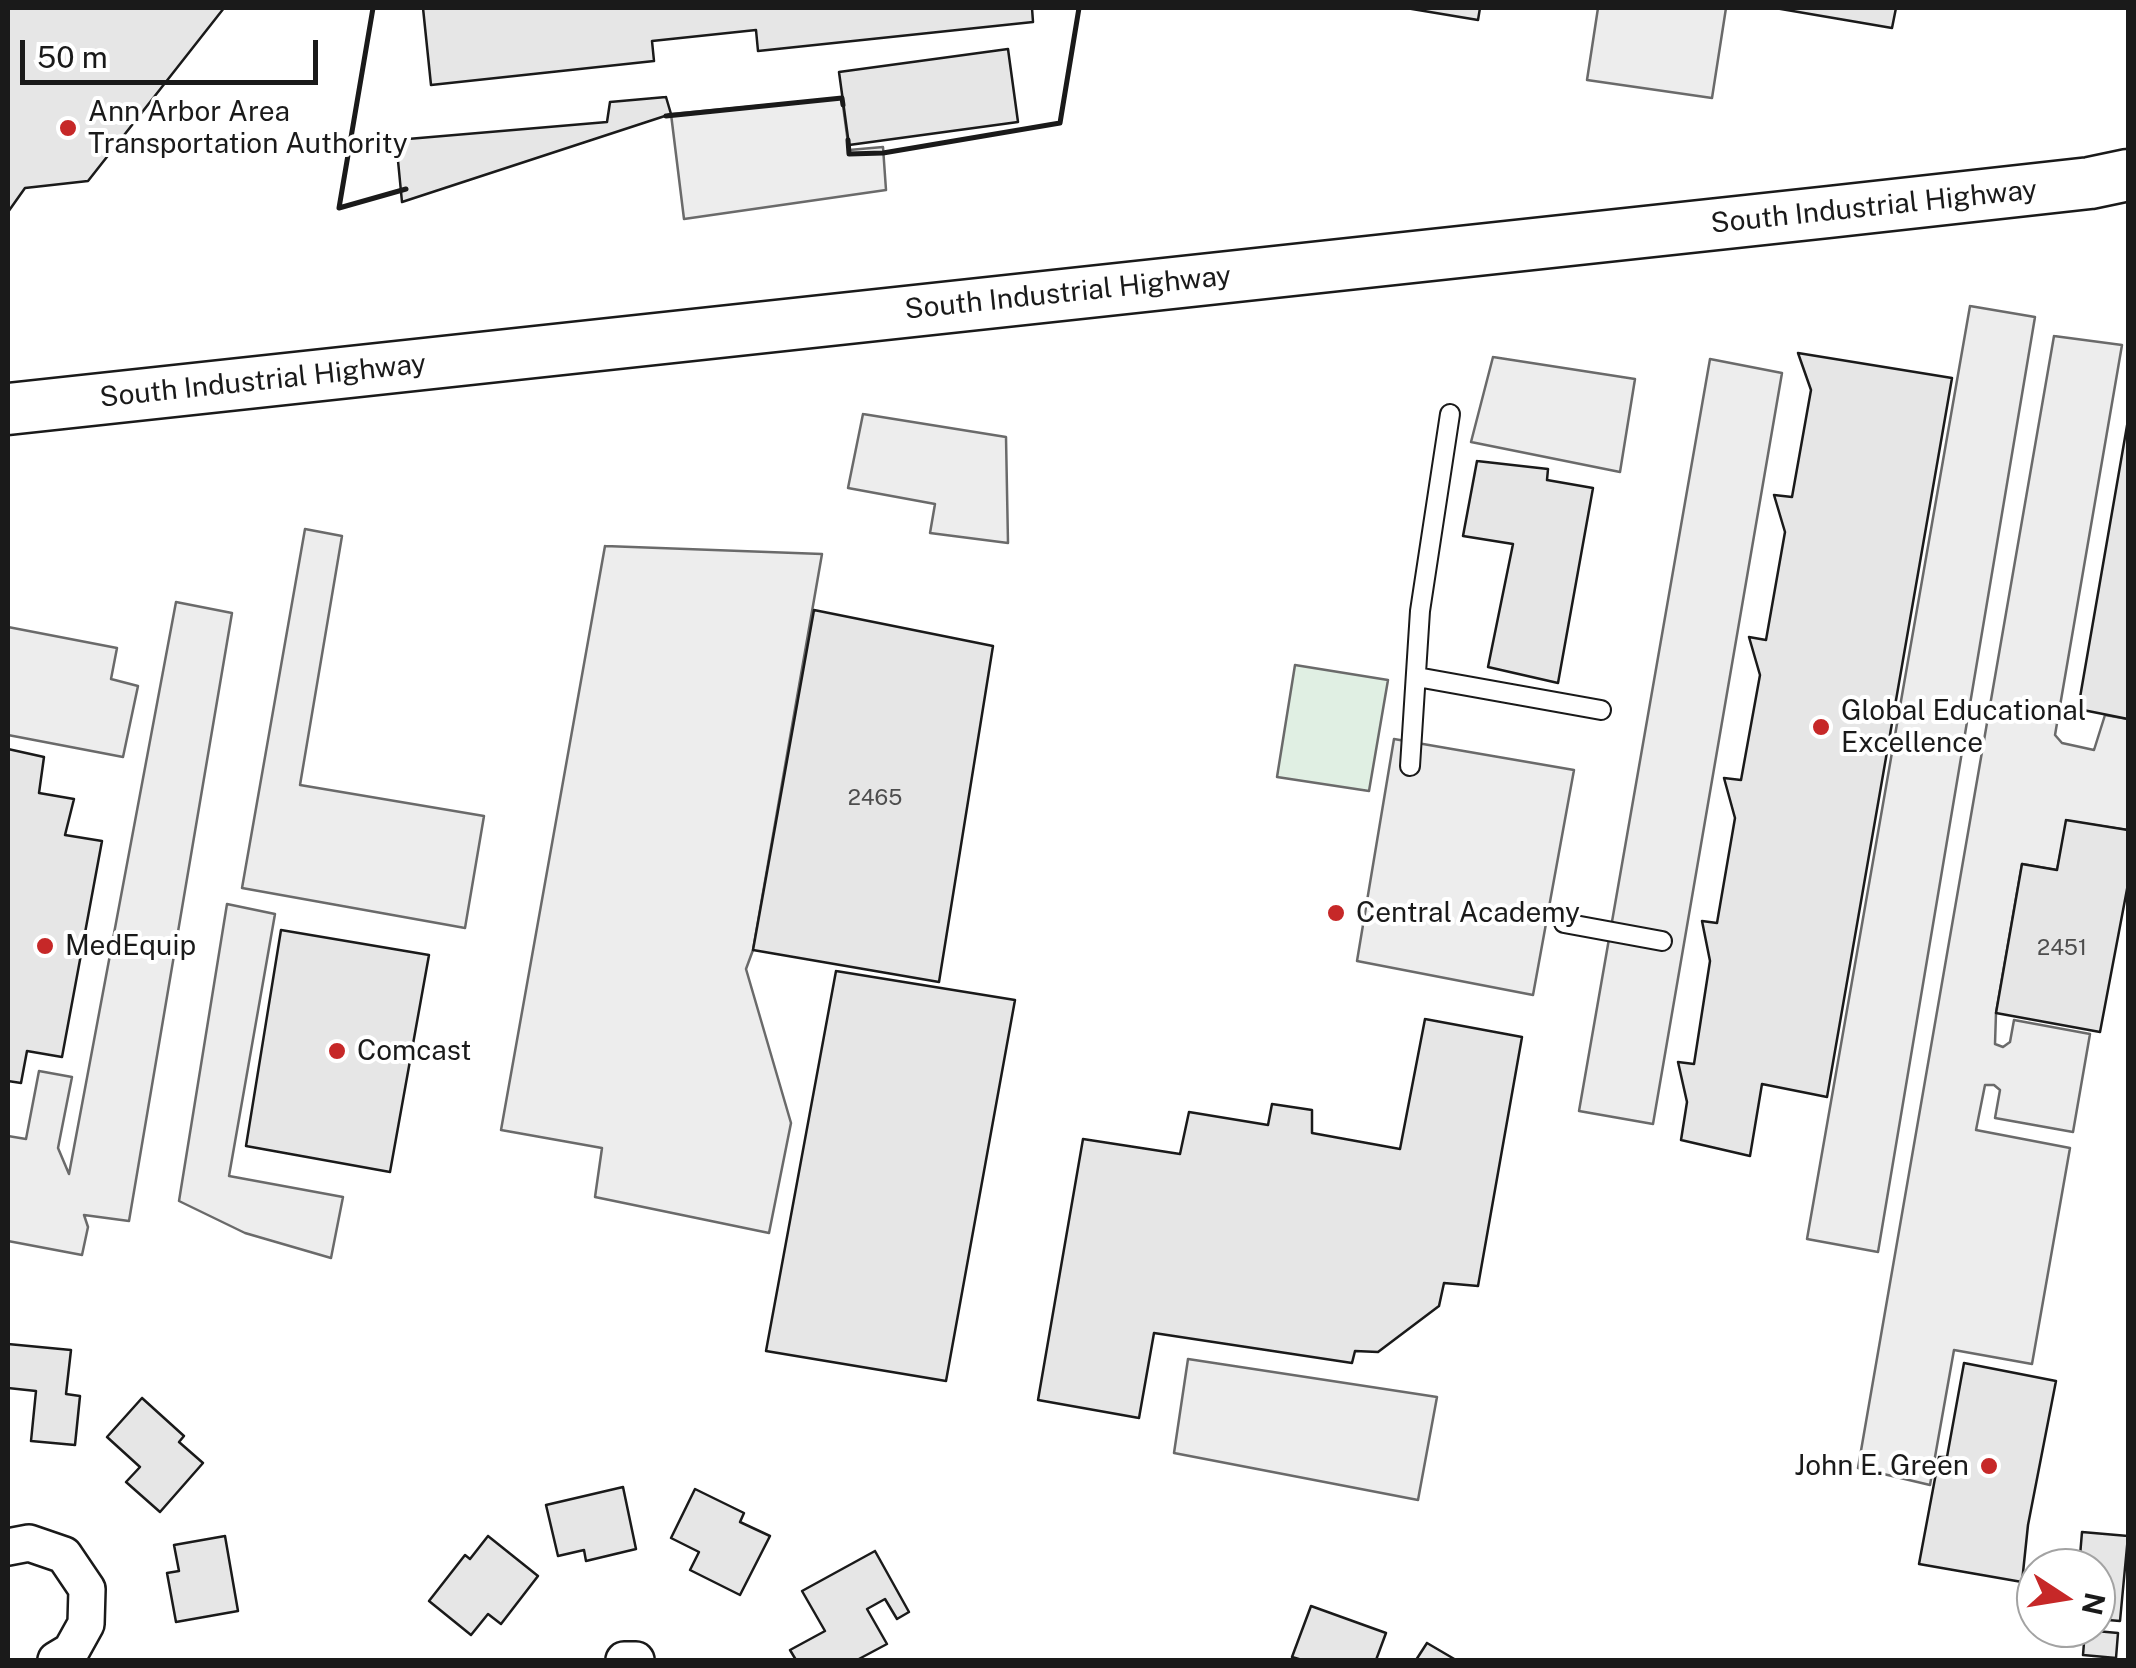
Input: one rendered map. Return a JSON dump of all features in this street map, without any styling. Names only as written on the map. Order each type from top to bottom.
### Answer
[{"type":"street","name":"South Industrial Highway","points":[[8,409],[1814,214],[2090,183],[2128,175]]},
{"type":"street","points":[[8,1547],[29,1543],[64,1555],[87,1589],[86,1624],[71,1651],[56,1660]]},
{"type":"street","points":[[624,1660],[636,1660]]},
{"type":"lane","points":[[1410,766],[1420,611],[1450,414]]},
{"type":"lane","points":[[1417,677],[1601,710]]},
{"type":"lane","points":[[1564,923],[1662,940]]},
{"type":"green space","points":[[1295,665],[1388,680],[1369,791],[1277,777]]},
{"type":"shaded area","points":[[1598,8],[1726,8],[1712,98],[1587,80]]},
{"type":"shaded area","points":[[842,98],[849,150],[883,147],[886,190],[684,219],[671,114]]},
{"type":"shaded area","points":[[1970,306],[2035,317],[1878,1252],[1807,1239]]},
{"type":"shaded area","points":[[2054,336],[2122,345],[2055,735],[2062,743],[2094,750],[2105,715],[2128,719],[2128,830],[2067,821],[2057,870],[2022,864],[1996,1013],[1995,1044],[2003,1047],[2010,1042],[2014,1020],[2090,1034],[2073,1132],[1995,1118],[2000,1090],[1985,1085],[1976,1130],[2070,1148],[2032,1364],[1954,1350],[1930,1485],[1858,1468]]},
{"type":"shaded area","points":[[1493,357],[1635,379],[1620,472],[1471,442]]},
{"type":"shaded area","points":[[1710,359],[1782,373],[1653,1124],[1579,1111]]},
{"type":"shaded area","points":[[863,414],[1006,437],[1008,543],[930,533],[935,504],[848,488]]},
{"type":"shaded area","points":[[305,529],[342,536],[300,785],[484,816],[465,928],[242,888]]},
{"type":"shaded area","points":[[605,546],[822,554],[753,950],[746,969],[791,1123],[769,1233],[595,1197],[602,1148],[501,1130]]},
{"type":"shaded area","points":[[176,602],[232,613],[129,1221],[84,1215],[88,1227],[82,1255],[8,1241],[8,1136],[26,1139],[39,1071],[72,1077],[58,1148],[69,1174]]},
{"type":"shaded area","points":[[8,627],[117,648],[111,679],[138,686],[123,757],[8,735]]},
{"type":"shaded area","points":[[1394,739],[1574,770],[1533,995],[1357,961]]},
{"type":"shaded area","points":[[227,904],[275,914],[229,1176],[343,1197],[331,1258],[245,1233],[179,1201]]},
{"type":"shaded area","points":[[1188,1359],[1437,1397],[1418,1500],[1174,1453]]},
{"type":"building","name":"Ann Arbor Area Transportation Authority","points":[[8,8],[224,8],[88,181],[25,188],[8,212]]},
{"type":"building","points":[[423,8],[1032,8],[1033,22],[758,51],[756,30],[652,41],[654,61],[431,85]]},
{"type":"building","points":[[1406,8],[1480,8],[1478,20]]},
{"type":"building","points":[[1775,8],[1896,8],[1892,28]]},
{"type":"building","points":[[1008,49],[1018,122],[849,145],[839,72]]},
{"type":"building","points":[[666,97],[671,114],[402,202],[396,140],[607,122],[610,102]]},
{"type":"building","name":"Global Educational Excellence","points":[[1798,353],[1952,378],[1827,1097],[1762,1084],[1750,1156],[1681,1140],[1687,1102],[1678,1062],[1694,1064],[1710,961],[1702,921],[1717,923],[1735,818],[1724,778],[1741,780],[1760,675],[1749,637],[1766,640],[1785,532],[1774,495],[1792,497],[1811,390]]},
{"type":"building","points":[[2128,420],[2128,719],[2078,709]]},
{"type":"building","points":[[1477,461],[1548,469],[1547,480],[1593,488],[1558,683],[1488,667],[1513,544],[1463,536]]},
{"type":"building","points":[[814,610],[993,646],[939,982],[753,950]]},
{"type":"building","name":"MedEquip","points":[[8,749],[44,757],[39,793],[74,799],[65,835],[102,841],[62,1057],[27,1051],[21,1083],[8,1081]]},
{"type":"building","points":[[2066,820],[2128,830],[2128,884],[2100,1032],[1996,1013],[2022,864],[2057,870]]},
{"type":"building","name":"Comcast","points":[[281,930],[429,955],[390,1172],[246,1146]]},
{"type":"building","points":[[836,971],[1015,1000],[946,1381],[766,1351]]},
{"type":"building","points":[[1425,1019],[1522,1037],[1478,1286],[1444,1283],[1439,1306],[1378,1352],[1355,1351],[1352,1363],[1154,1333],[1139,1418],[1038,1400],[1083,1139],[1180,1154],[1189,1112],[1268,1125],[1272,1104],[1312,1110],[1312,1133],[1400,1149]]},
{"type":"building","points":[[8,1344],[71,1350],[66,1394],[80,1396],[75,1445],[31,1441],[36,1391],[8,1388]]},
{"type":"building","name":"John E. Green","points":[[1964,1363],[2056,1381],[2026,1548],[2016,1548],[2016,1581],[1919,1564],[1939,1457],[1947,1457]]},
{"type":"building","points":[[142,1398],[184,1436],[179,1442],[203,1463],[160,1512],[126,1482],[140,1467],[107,1437]]},
{"type":"building","points":[[623,1487],[636,1549],[586,1561],[584,1550],[558,1556],[546,1505]]},
{"type":"building","points":[[695,1489],[744,1513],[740,1522],[770,1536],[740,1595],[690,1570],[699,1552],[671,1538]]},
{"type":"building","points":[[2082,1532],[2128,1536],[2120,1621],[2116,1621],[2116,1548],[2081,1548]]},
{"type":"building","points":[[225,1536],[238,1611],[176,1622],[167,1573],[179,1571],[174,1545]]},
{"type":"building","points":[[488,1536],[538,1576],[501,1624],[488,1614],[471,1635],[429,1601],[465,1555],[470,1559]]},
{"type":"building","points":[[875,1551],[909,1612],[897,1619],[885,1599],[867,1609],[887,1644],[857,1660],[796,1660],[790,1650],[825,1631],[802,1591]]},
{"type":"building","points":[[1311,1606],[1386,1633],[1376,1660],[1292,1657]]},
{"type":"building","points":[[2118,1633],[2116,1658],[2083,1655],[2084,1648],[2116,1648]]},
{"type":"building","points":[[1427,1643],[1456,1660],[1416,1660]]},
{"type":"wall","points":[[373,8],[339,208],[406,189]]},
{"type":"wall","points":[[848,140],[849,154],[883,153],[1060,123],[1079,8]]},
{"type":"wall","points":[[666,116],[842,98],[843,105]]},
{"type":"place","name":"Ann Arbor Area Transportation Authority","points":[[68,128]]},
{"type":"place","name":"Global Educational Excellence","points":[[1821,727]]},
{"type":"place","name":"Central Academy","points":[[1336,913]]},
{"type":"place","name":"MedEquip","points":[[45,946]]},
{"type":"place","name":"Comcast","points":[[337,1051]]},
{"type":"place","name":"John E. Green","points":[[1989,1466]]}]
